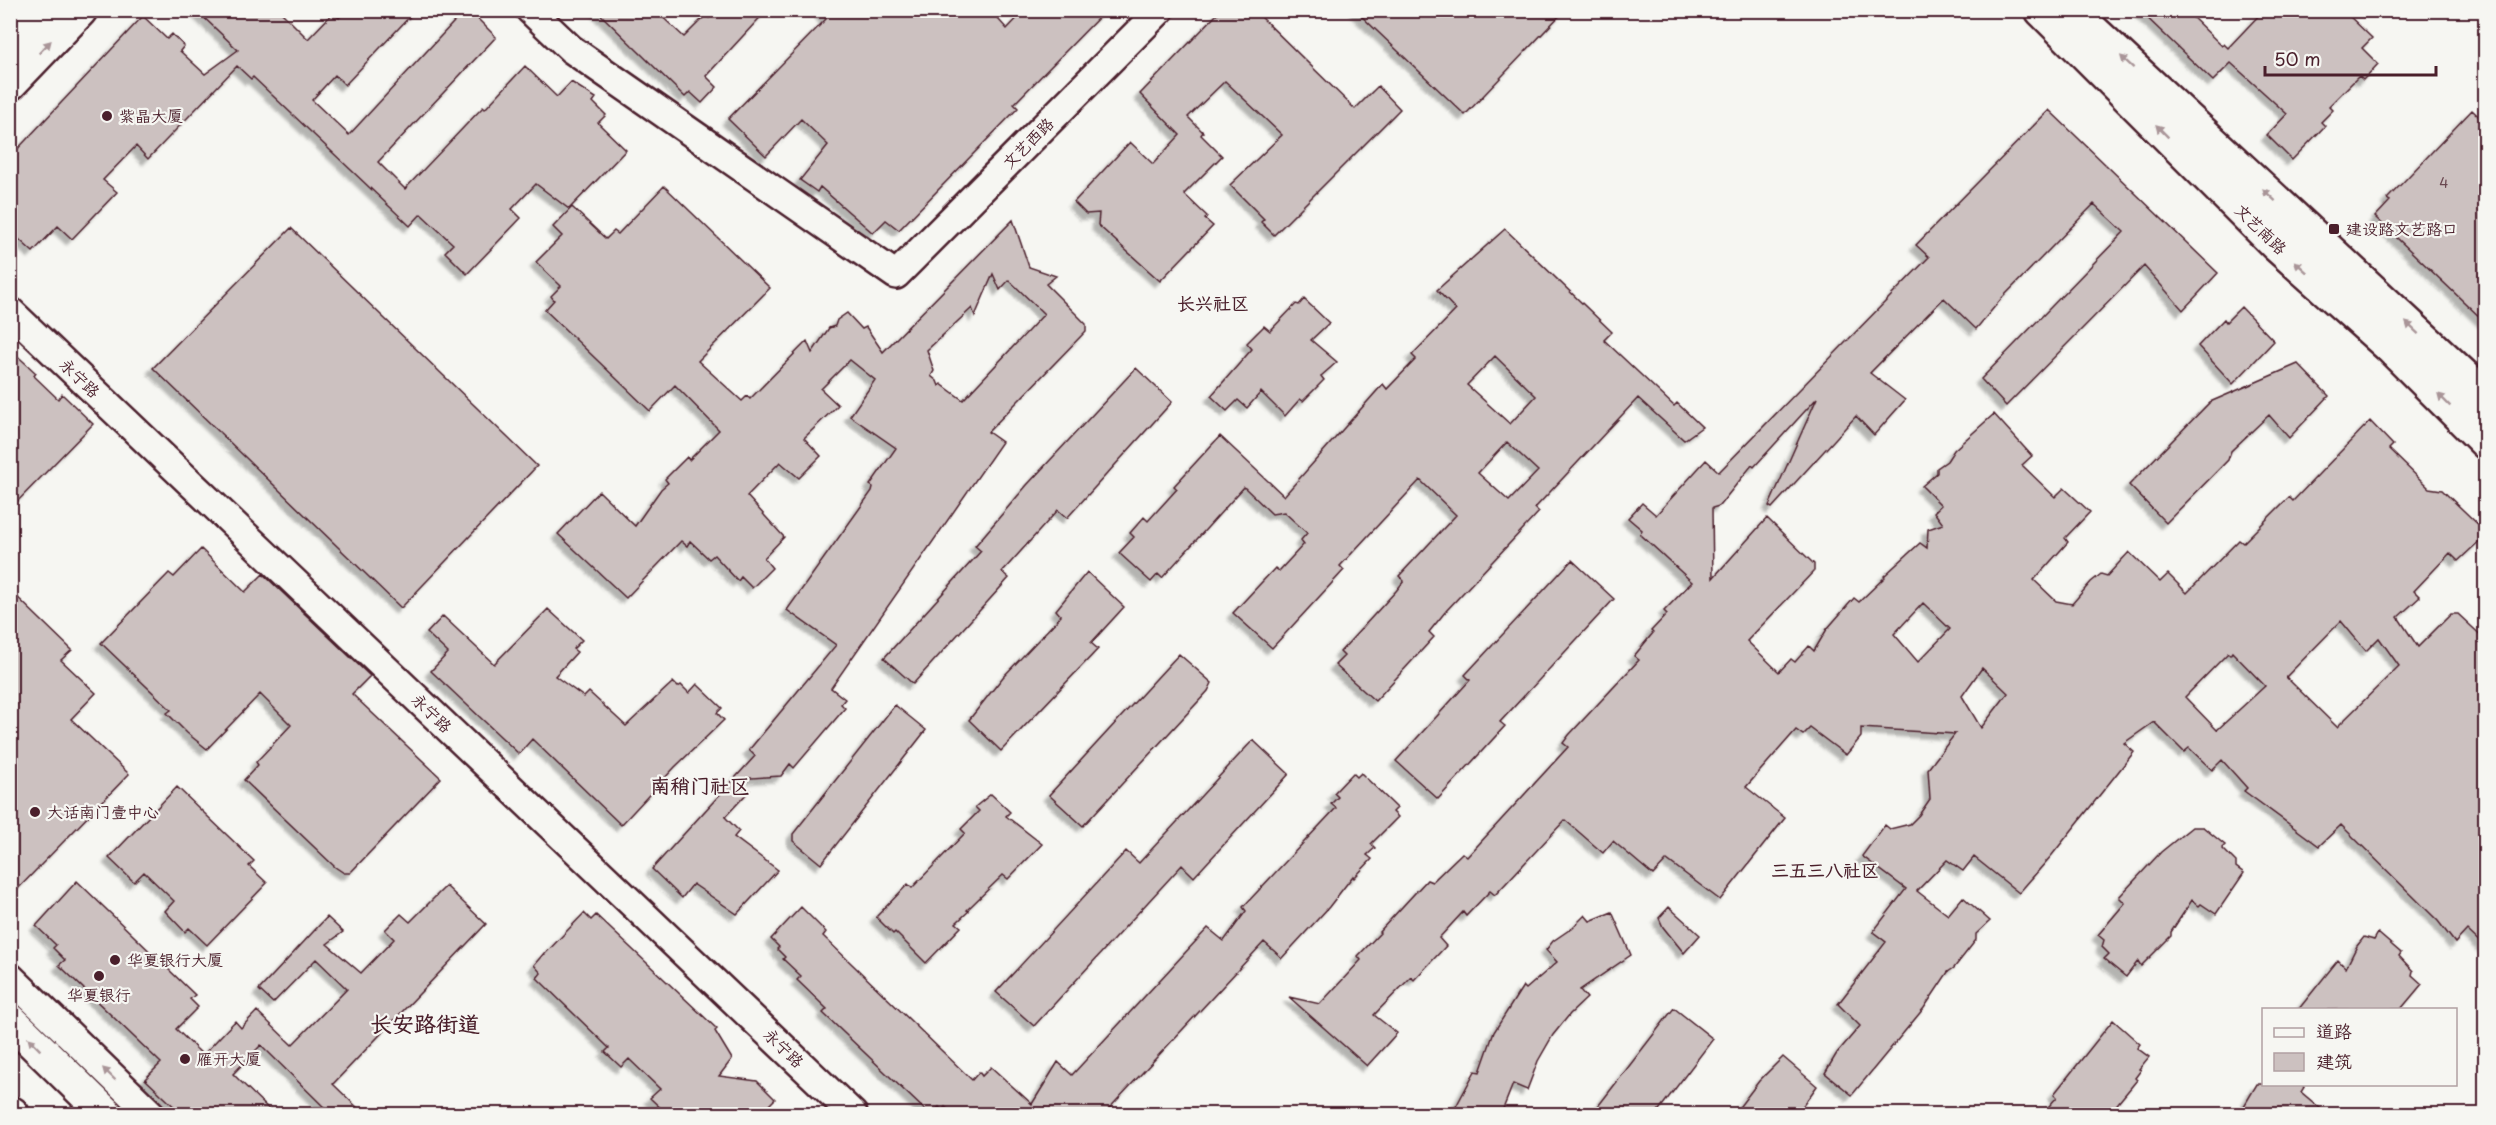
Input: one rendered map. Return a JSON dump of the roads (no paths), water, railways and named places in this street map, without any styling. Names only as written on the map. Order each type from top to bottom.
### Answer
[{"type":"main road","points":[[10,16],[16,10]]},
{"type":"main road","points":[[10,40],[40,10]]},
{"type":"main road","points":[[10,83],[80,10]]},
{"type":"main road","name":"文艺南路","points":[[2042,10],[2277,246],[2391,347],[2486,442]]},
{"type":"main road","name":"文艺南路","points":[[2072,10],[2486,397]]},
{"type":"main road","points":[[10,1020],[106,1114]]},
{"type":"street","name":"文艺西路","points":[[531,10],[572,49],[896,275],[1160,10]]},
{"type":"street","name":"永宁路","points":[[10,311],[853,1114]]},
{"type":"street","points":[[10,977],[151,1114]]},
{"type":"place","name":"紫晶大厦","points":[[107,116]]},
{"type":"place","name":"建设路文艺路口","points":[[2334,229]]},
{"type":"place","name":"大话南门壹中心","points":[[35,812]]},
{"type":"place","name":"华夏银行大厦","points":[[115,960]]},
{"type":"place","name":"华夏银行","points":[[99,976]]},
{"type":"place","name":"雁开大厦","points":[[185,1059]]},
{"type":"district","name":"长兴社区","points":[[1213,304]]},
{"type":"district","name":"南稍门社区","points":[[700,786]]},
{"type":"district","name":"三五三八社区","points":[[1825,871]]},
{"type":"district","name":"长安路街道","points":[[425,1024]]}]
